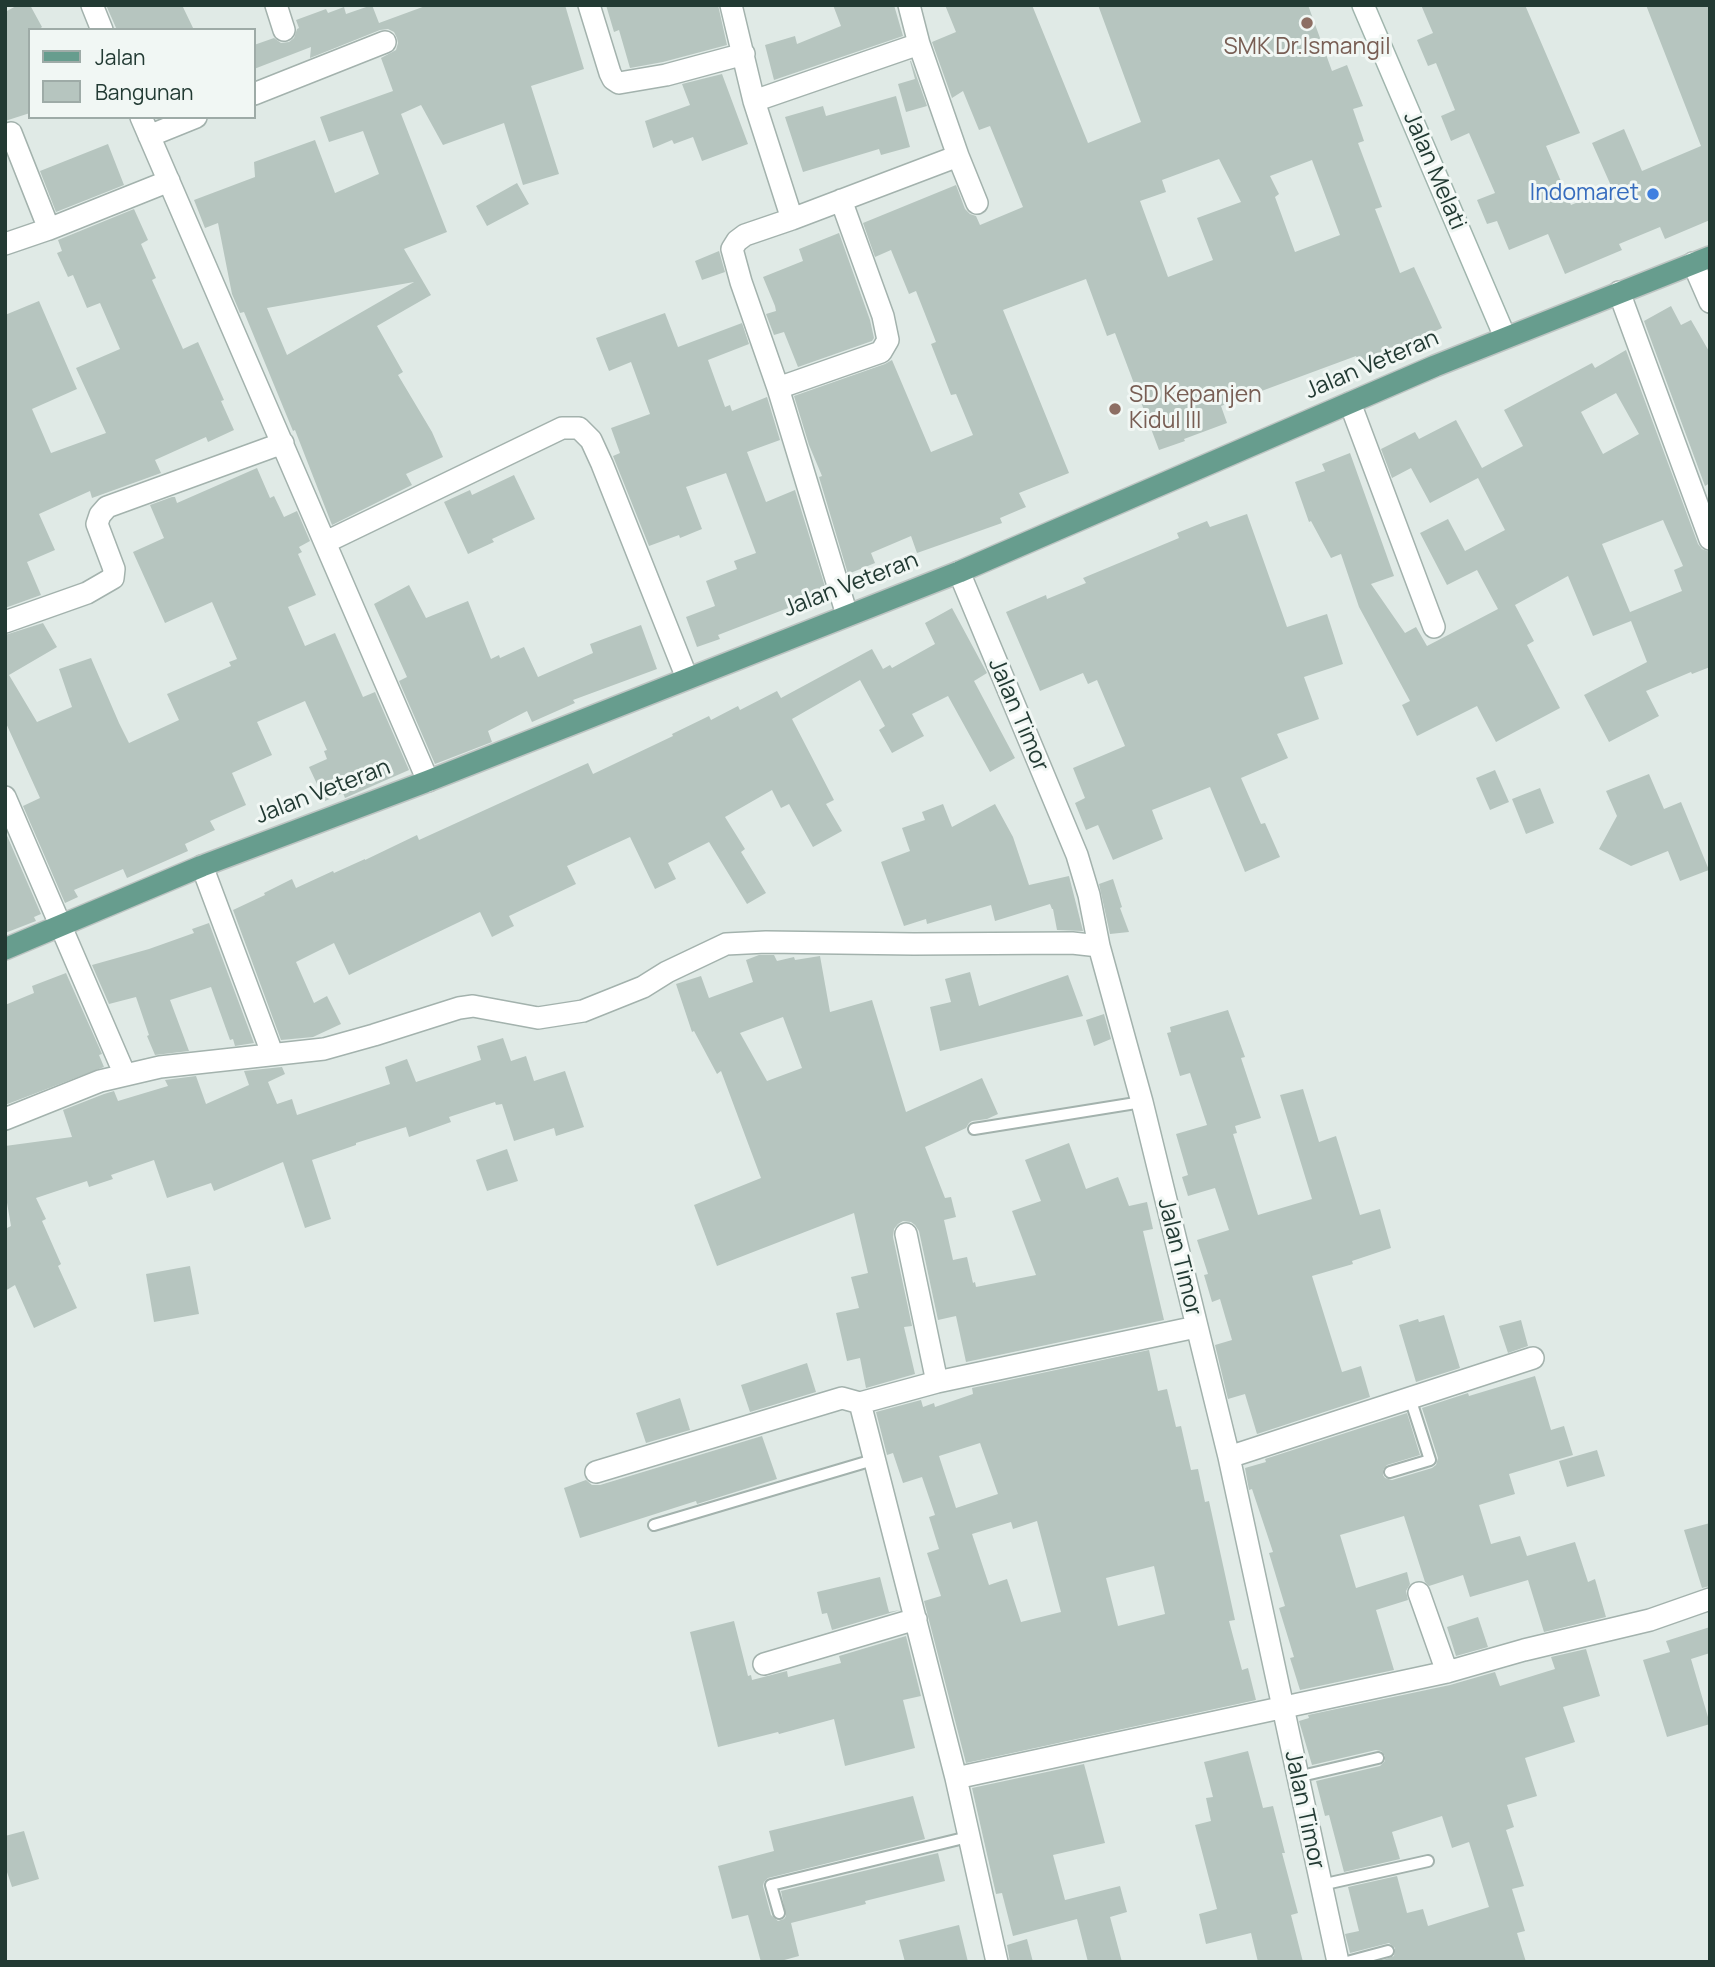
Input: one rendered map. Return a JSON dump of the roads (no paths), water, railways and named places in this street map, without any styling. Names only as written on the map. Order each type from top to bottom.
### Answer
[{"type":"main road","name":"Jalan Veteran","points":[[5,948],[202,866],[428,781],[959,572],[1505,337],[1701,260]]},
{"type":"street","points":[[92,5],[101,28]]},
{"type":"street","points":[[276,5],[284,30]]},
{"type":"street","points":[[589,5],[610,73],[619,83],[666,75],[744,54]]},
{"type":"street","points":[[731,5],[754,101],[792,219]]},
{"type":"street","points":[[909,5],[919,44],[977,204]]},
{"type":"street","name":"Jalan Melati","points":[[1363,5],[1505,337]]},
{"type":"street","points":[[256,93],[385,42]]},
{"type":"street","points":[[754,101],[919,44]]},
{"type":"street","points":[[186,119],[145,127],[428,781]]},
{"type":"street","points":[[11,133],[49,229]]},
{"type":"street","points":[[847,615],[778,388],[732,249],[737,241],[746,235],[958,156]]},
{"type":"street","points":[[5,244],[169,181]]},
{"type":"street","points":[[778,388],[881,352],[888,340],[883,316],[841,200]]},
{"type":"street","points":[[1701,260],[1710,302]]},
{"type":"street","points":[[1619,292],[1710,540]]},
{"type":"street","points":[[1350,403],[1434,627]]},
{"type":"street","points":[[326,542],[562,428],[579,428],[591,440],[602,464],[687,678]]},
{"type":"street","points":[[5,622],[87,593],[113,578],[114,569],[97,524],[107,507],[283,443]]},
{"type":"street","name":"Jalan Timor","points":[[959,572],[1077,855],[1089,895],[1098,941],[1142,1102],[1228,1457],[1338,1962]]},
{"type":"street","points":[[5,797],[125,1075]]},
{"type":"street","points":[[202,866],[269,1044]]},
{"type":"street","points":[[5,1119],[125,1075],[269,1044],[324,1049],[459,1008],[473,1006],[538,1018],[583,1011],[643,987],[667,972],[726,944],[1098,941]]},
{"type":"street","points":[[906,1234],[937,1382]]},
{"type":"street","points":[[596,1472],[842,1398],[860,1403],[937,1382],[1196,1327]]},
{"type":"street","points":[[1228,1457],[1533,1358]]},
{"type":"street","points":[[860,1403],[956,1778],[997,1962]]},
{"type":"street","points":[[1419,1593],[1447,1672]]},
{"type":"street","points":[[956,1778],[1447,1672],[1524,1650],[1650,1620],[1710,1599]]},
{"type":"street","points":[[764,1664],[916,1619]]},
{"type":"lane","points":[[974,1129],[1142,1102]]},
{"type":"lane","points":[[1390,1472],[1430,1460],[1410,1398]]},
{"type":"lane","points":[[654,1525],[873,1460]]},
{"type":"lane","points":[[1297,1777],[1378,1758]]},
{"type":"lane","points":[[779,1913],[771,1885],[968,1837]]},
{"type":"lane","points":[[1321,1885],[1428,1861]]},
{"type":"lane","points":[[1347,1962],[1388,1951]]},
{"type":"place","name":"SMK Dr.Ismangil","points":[[1307,23]]},
{"type":"place","name":"Indomaret","points":[[1653,194]]},
{"type":"place","name":"SD Kepanjen Kidul III","points":[[1115,409]]}]
